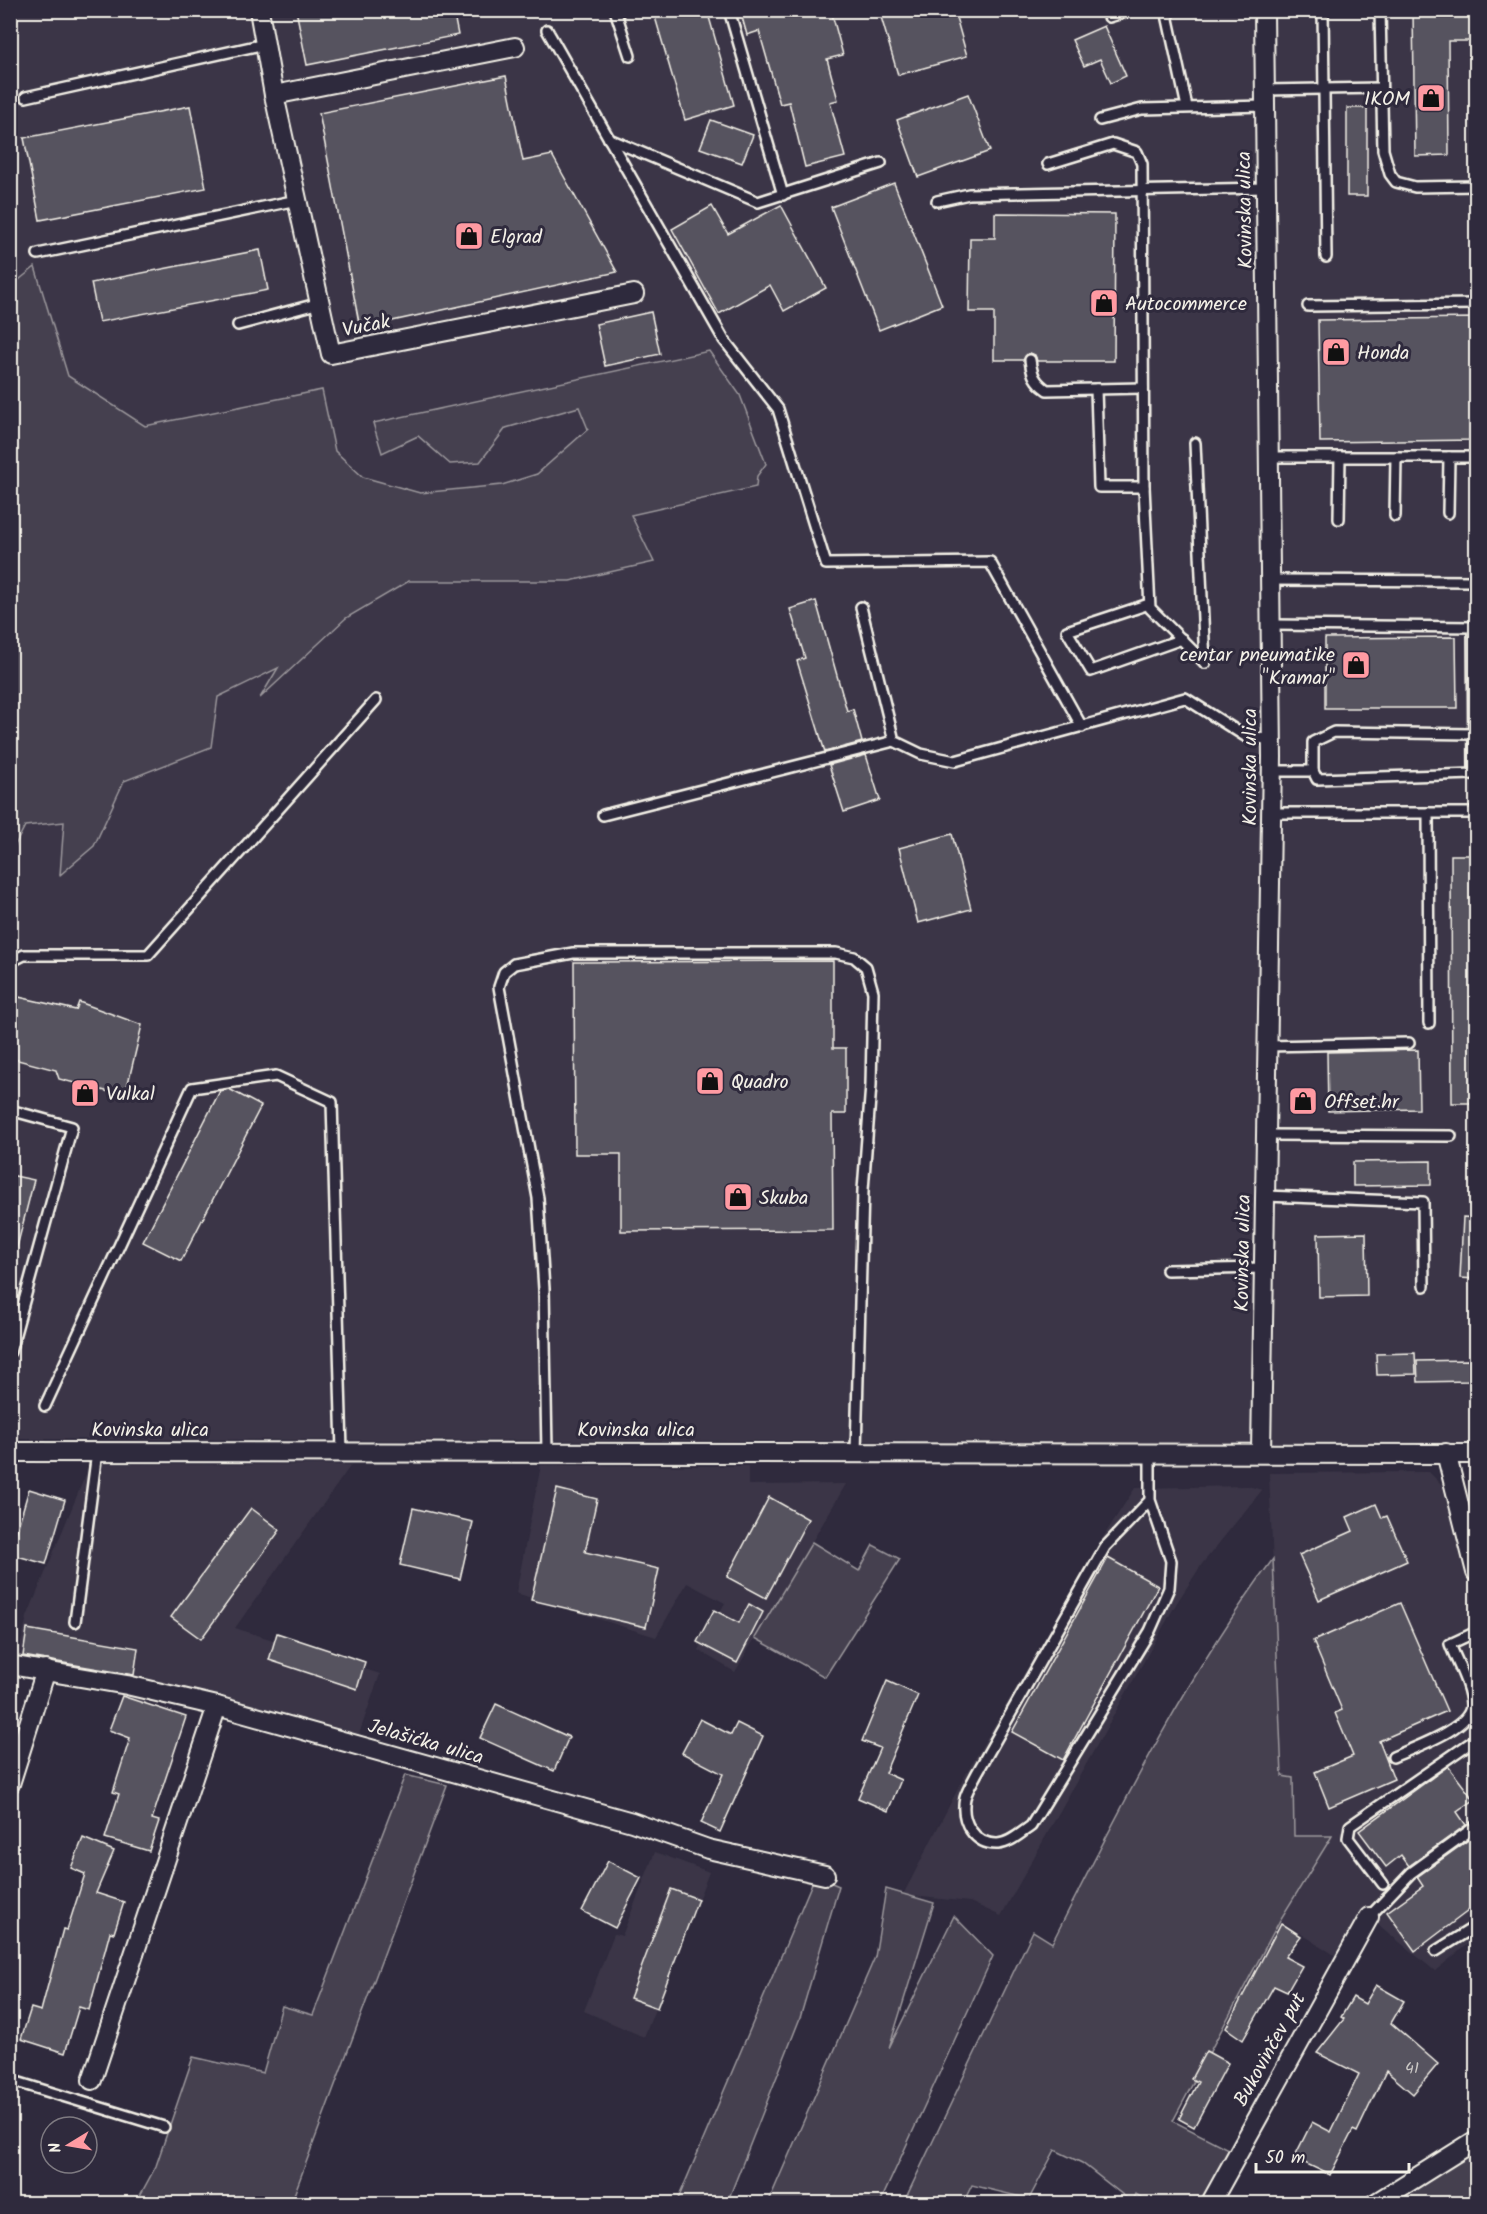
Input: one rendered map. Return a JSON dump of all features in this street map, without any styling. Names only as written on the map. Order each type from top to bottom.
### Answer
[{"type":"street","name":"Vučak","points":[[259,10],[274,95],[331,354],[634,294]]},
{"type":"street","name":"Kovinska ulica","points":[[1261,1452],[1272,771],[1264,10]]},
{"type":"street","points":[[274,95],[515,47]]},
{"type":"street","name":"Kovinska ulica","points":[[10,1452],[1476,1454]]},
{"type":"street","points":[[1446,1453],[1476,1572]]},
{"type":"street","name":"Jelašićka ulica","points":[[10,1665],[127,1685],[217,1706],[632,1822],[708,1849],[825,1875]]},
{"type":"street","points":[[10,1784],[46,1670]]},
{"type":"street","points":[[92,2080],[217,1706]]},
{"type":"street","name":"Bukovinčev put","points":[[1210,2204],[1369,1917]]},
{"type":"street","points":[[1374,2204],[1476,2140]]},
{"type":"lane","points":[[615,10],[630,56]]},
{"type":"lane","points":[[729,10],[783,195]]},
{"type":"lane","points":[[1107,10],[1109,16],[1132,10]]},
{"type":"lane","points":[[1166,10],[1187,107]]},
{"type":"lane","points":[[1323,10],[1326,257]]},
{"type":"lane","points":[[1380,10],[1385,164],[1396,182],[1415,187],[1476,186]]},
{"type":"lane","points":[[547,30],[724,340],[778,410],[826,564],[990,562],[1082,727]]},
{"type":"lane","points":[[26,97],[265,44]]},
{"type":"lane","points":[[1100,120],[1142,109],[1187,107],[1324,90],[1381,88]]},
{"type":"lane","points":[[609,139],[758,202],[881,163]]},
{"type":"lane","points":[[1048,164],[1113,144],[1137,152],[1140,158],[1144,189],[1144,487],[1149,604],[1150,608],[1205,663],[1195,443]]},
{"type":"lane","points":[[937,201],[969,194],[1266,188]]},
{"type":"lane","points":[[38,254],[297,200]]},
{"type":"lane","points":[[238,325],[320,303]]},
{"type":"lane","points":[[1308,306],[1476,304]]},
{"type":"lane","points":[[1030,360],[1032,375],[1038,384],[1047,390],[1143,388]]},
{"type":"lane","points":[[1096,389],[1099,487],[1144,487]]},
{"type":"lane","points":[[1269,457],[1476,457]]},
{"type":"lane","points":[[1339,519],[1340,457]]},
{"type":"lane","points":[[1395,516],[1396,457]]},
{"type":"lane","points":[[1448,513],[1449,457]]},
{"type":"lane","points":[[1270,580],[1476,581]]},
{"type":"lane","points":[[1149,604],[1067,631],[1091,671],[1182,639]]},
{"type":"lane","points":[[861,607],[894,741]]},
{"type":"lane","points":[[1271,625],[1474,627],[1472,734],[1474,774],[1317,779],[1313,771],[1313,742],[1334,732],[1472,734]]},
{"type":"lane","points":[[603,815],[894,741],[921,754],[955,761],[1185,699],[1245,736],[1272,740]]},
{"type":"lane","points":[[10,962],[24,955],[148,955],[376,700]]},
{"type":"lane","points":[[1272,771],[1313,771]]},
{"type":"lane","points":[[1271,813],[1476,813]]},
{"type":"lane","points":[[1428,813],[1429,1023]]},
{"type":"lane","points":[[546,1451],[544,1289],[538,1198],[499,987],[504,972],[514,964],[573,953],[836,953],[854,957],[866,967],[873,992],[871,1085],[863,1190],[856,1452]]},
{"type":"lane","points":[[1268,1046],[1409,1043]]},
{"type":"lane","points":[[45,1406],[192,1088],[276,1076],[332,1102],[342,1452]]},
{"type":"lane","points":[[10,1110],[72,1126],[10,1352]]},
{"type":"lane","points":[[1266,1135],[1451,1137]]},
{"type":"lane","points":[[1265,1196],[1423,1202],[1424,1286]]},
{"type":"lane","points":[[1167,1270],[1264,1268]]},
{"type":"lane","points":[[75,1622],[97,1452]]},
{"type":"lane","points":[[1150,1452],[1150,1500],[1171,1561],[1168,1588],[1150,1631],[1030,1826],[1015,1838],[1000,1844],[986,1842],[974,1835],[965,1816],[965,1798],[1105,1547],[1150,1500]]},
{"type":"lane","points":[[1393,1757],[1448,1732],[1466,1718],[1471,1707],[1469,1696],[1450,1644],[1476,1632]]},
{"type":"lane","points":[[1383,1884],[1348,1838],[1350,1826],[1476,1739]]},
{"type":"lane","points":[[1369,1917],[1411,1873],[1476,1826]]},
{"type":"lane","points":[[1436,1951],[1476,1926]]},
{"type":"lane","points":[[10,2080],[164,2127]]},
{"type":"shaded area","points":[[11,11],[1476,11],[1476,1443],[11,1439],[11,747],[186,452],[68,376],[36,268],[11,287]]},
{"type":"shaded area","points":[[35,267],[68,376],[145,426],[322,390],[335,451],[363,477],[420,493],[502,485],[537,474],[588,429],[579,407],[506,428],[480,462],[450,464],[418,436],[382,453],[373,423],[709,351],[740,395],[766,464],[757,476],[756,487],[631,515],[654,562],[570,581],[409,581],[346,618],[260,698],[278,668],[218,697],[211,747],[124,781],[94,846],[60,875],[64,822],[25,826],[10,855],[10,287]]},
{"type":"shaded area","points":[[90,1464],[351,1465],[235,1628],[380,1674],[358,1737],[17,1660],[27,1617]]},
{"type":"shaded area","points":[[541,1465],[748,1466],[748,1485],[846,1484],[735,1672],[698,1650],[725,1603],[687,1583],[656,1637],[516,1593]]},
{"type":"shaded area","points":[[1429,1472],[1442,1485],[1476,1608],[1476,1937],[1435,1971],[1369,1917],[1347,1963],[1280,1920],[1332,1836],[1294,1836],[1293,1778],[1282,1776],[1269,1473]]},
{"type":"shaded area","points":[[1248,1486],[1262,1490],[1202,1564],[1176,1604],[1001,1916],[970,1902],[903,1895],[962,1781],[1107,1531],[1135,1488]]},
{"type":"shaded area","points":[[812,1542],[859,1571],[873,1545],[900,1559],[825,1677],[755,1638]]},
{"type":"shaded area","points":[[1273,1559],[1282,1776],[1293,1778],[1294,1836],[1332,1836],[1280,1920],[1173,2121],[1230,2150],[1200,2203],[1150,2203],[1136,2194],[1132,2202],[1082,2163],[1055,2150],[1029,2199],[972,2185],[963,2203],[903,2204],[1033,1931],[1052,1943],[1128,1795],[1182,1698],[1241,1604]]},
{"type":"shaded area","points":[[405,1775],[447,1785],[291,2203],[136,2203],[156,2166],[193,2057],[263,2073],[282,2006],[313,2015]]},
{"type":"shaded area","points":[[655,1852],[709,1872],[644,2037],[584,2011],[614,1934],[622,1936]]},
{"type":"shaded area","points":[[815,1876],[839,1886],[800,2018],[727,2203],[676,2204]]},
{"type":"shaded area","points":[[886,1889],[934,1903],[889,2048],[954,1916],[993,1956],[880,2203],[768,2203],[875,1957]]},
{"type":"shaded area","points":[[1476,2152],[1476,2203],[1397,2203],[1396,2189]]},
{"type":"building","points":[[296,10],[453,10],[458,35],[307,65]]},
{"type":"building","points":[[653,10],[707,10],[734,105],[685,120]]},
{"type":"building","points":[[740,10],[831,10],[843,55],[827,59],[838,100],[830,102],[845,157],[805,167],[789,102],[780,104],[759,31],[747,35]]},
{"type":"building","points":[[879,10],[954,10],[967,56],[898,75]]},
{"type":"building","name":"IKOM","points":[[1413,10],[1476,10],[1476,41],[1448,41],[1449,155],[1415,156]]},
{"type":"building","points":[[1104,26],[1126,76],[1111,83],[1100,59],[1084,66],[1072,40]]},
{"type":"building","name":"Elgrad","points":[[506,76],[523,161],[552,155],[617,272],[360,328],[319,113]]},
{"type":"building","points":[[968,94],[990,151],[918,177],[897,120]]},
{"type":"building","points":[[190,106],[206,188],[40,220],[24,138]]},
{"type":"building","points":[[1347,108],[1367,108],[1367,196],[1347,196]]},
{"type":"building","points":[[711,120],[753,135],[742,163],[700,148]]},
{"type":"building","points":[[894,183],[942,305],[879,330],[831,207]]},
{"type":"building","points":[[781,205],[826,288],[784,311],[770,285],[719,314],[672,229],[712,206],[728,234]]},
{"type":"building","points":[[995,213],[1115,214],[1114,361],[1037,361],[1035,355],[1030,353],[1023,360],[994,360],[994,312],[969,312],[970,238],[995,238]]},
{"type":"building","points":[[260,250],[268,290],[99,322],[91,283]]},
{"type":"building","points":[[651,312],[660,354],[605,366],[596,324]]},
{"type":"building","points":[[1476,318],[1476,440],[1320,442],[1318,320]]},
{"type":"building","points":[[816,601],[847,711],[853,709],[862,742],[825,752],[797,661],[805,658],[790,609]]},
{"type":"building","points":[[1456,637],[1457,708],[1325,708],[1325,638]]},
{"type":"building","points":[[866,755],[880,800],[844,812],[829,765]]},
{"type":"building","points":[[952,834],[971,909],[918,923],[899,848]]},
{"type":"building","points":[[1451,855],[1476,855],[1476,1103],[1452,1103]]},
{"type":"building","name":"Quadro","points":[[833,961],[833,1048],[846,1048],[846,1114],[832,1114],[833,1230],[621,1231],[621,1154],[575,1154],[574,962]]},
{"type":"building","points":[[10,995],[76,1010],[79,1002],[142,1025],[125,1096],[59,1079],[56,1070],[10,1058]]},
{"type":"building","points":[[1418,1050],[1419,1109],[1328,1111],[1327,1052]]},
{"type":"building","points":[[229,1089],[261,1106],[181,1261],[143,1242],[220,1091]]},
{"type":"building","points":[[1431,1161],[1431,1185],[1353,1186],[1353,1162]]},
{"type":"building","points":[[10,1175],[34,1180],[16,1251],[10,1250]]},
{"type":"building","points":[[1463,1217],[1476,1218],[1476,1279],[1460,1278]]},
{"type":"building","points":[[1366,1233],[1367,1296],[1319,1297],[1318,1234]]},
{"type":"building","points":[[1415,1353],[1416,1374],[1377,1375],[1376,1354]]},
{"type":"building","points":[[1469,1360],[1469,1381],[1418,1382],[1417,1361]]},
{"type":"building","points":[[29,1489],[65,1500],[46,1564],[10,1554]]},
{"type":"building","points":[[557,1489],[597,1499],[585,1552],[659,1569],[646,1627],[531,1600]]},
{"type":"building","points":[[769,1497],[808,1519],[766,1598],[727,1577]]},
{"type":"building","points":[[1376,1504],[1382,1518],[1387,1516],[1407,1561],[1319,1600],[1299,1555],[1353,1531],[1347,1517]]},
{"type":"building","points":[[251,1508],[280,1530],[201,1639],[171,1617]]},
{"type":"building","points":[[413,1508],[473,1522],[460,1579],[400,1565]]},
{"type":"building","points":[[1108,1558],[1158,1586],[1063,1760],[1012,1732]]},
{"type":"building","points":[[1400,1603],[1447,1711],[1379,1741],[1394,1779],[1329,1807],[1315,1772],[1353,1756],[1335,1713],[1342,1710],[1313,1641]]},
{"type":"building","points":[[749,1604],[763,1612],[737,1663],[697,1642],[714,1610],[739,1623]]},
{"type":"building","points":[[27,1629],[138,1648],[134,1675],[23,1656]]},
{"type":"building","points":[[277,1633],[365,1662],[357,1689],[269,1660]]},
{"type":"building","points":[[887,1681],[918,1695],[885,1773],[901,1780],[888,1811],[858,1798],[880,1748],[862,1741]]},
{"type":"building","points":[[122,1696],[186,1717],[152,1819],[159,1821],[149,1851],[105,1838],[119,1794],[113,1792],[130,1738],[109,1730]]},
{"type":"building","points":[[496,1704],[569,1737],[554,1771],[480,1738]]},
{"type":"building","points":[[700,1719],[731,1735],[737,1723],[763,1736],[720,1832],[701,1823],[723,1774],[682,1753]]},
{"type":"building","points":[[1448,1766],[1474,1800],[1457,1812],[1466,1825],[1409,1866],[1401,1855],[1386,1867],[1359,1831]]},
{"type":"building","points":[[1474,1836],[1476,1839],[1476,1905],[1415,1951],[1387,1912],[1423,1886],[1417,1877]]},
{"type":"building","points":[[83,1838],[114,1851],[96,1893],[124,1902],[114,1933],[110,1932],[89,2010],[79,2007],[65,2053],[21,2039],[31,2008],[41,2011],[63,1929],[67,1930],[85,1874],[71,1868]]},
{"type":"building","points":[[608,1861],[641,1878],[615,1928],[582,1911]]},
{"type":"building","points":[[671,1889],[698,1899],[657,2008],[630,1998]]},
{"type":"building","points":[[1281,1923],[1301,1936],[1285,1957],[1302,1966],[1287,1992],[1274,1986],[1243,2040],[1226,2028]]},
{"type":"building","points":[[1376,1985],[1404,2001],[1391,2023],[1438,2064],[1413,2094],[1386,2071],[1357,2132],[1353,2130],[1330,2175],[1294,2158],[1312,2122],[1331,2132],[1359,2074],[1317,2053],[1344,2019],[1341,2017],[1353,1997],[1365,2004]]},
{"type":"building","points":[[1206,2051],[1228,2063],[1194,2127],[1179,2119],[1198,2082],[1191,2079]]},
{"type":"place","name":"IKOM","points":[[1431,98]]},
{"type":"place","name":"Elgrad","points":[[469,236]]},
{"type":"place","name":"Autocommerce","points":[[1104,303]]},
{"type":"place","name":"Honda","points":[[1336,352]]},
{"type":"place","name":"centar pneumatike \"Kramar\"","points":[[1356,665]]},
{"type":"place","name":"Quadro","points":[[710,1081]]},
{"type":"place","name":"Vulkal","points":[[85,1093]]},
{"type":"place","name":"Offset.hr","points":[[1303,1101]]},
{"type":"place","name":"Skuba","points":[[738,1197]]}]
